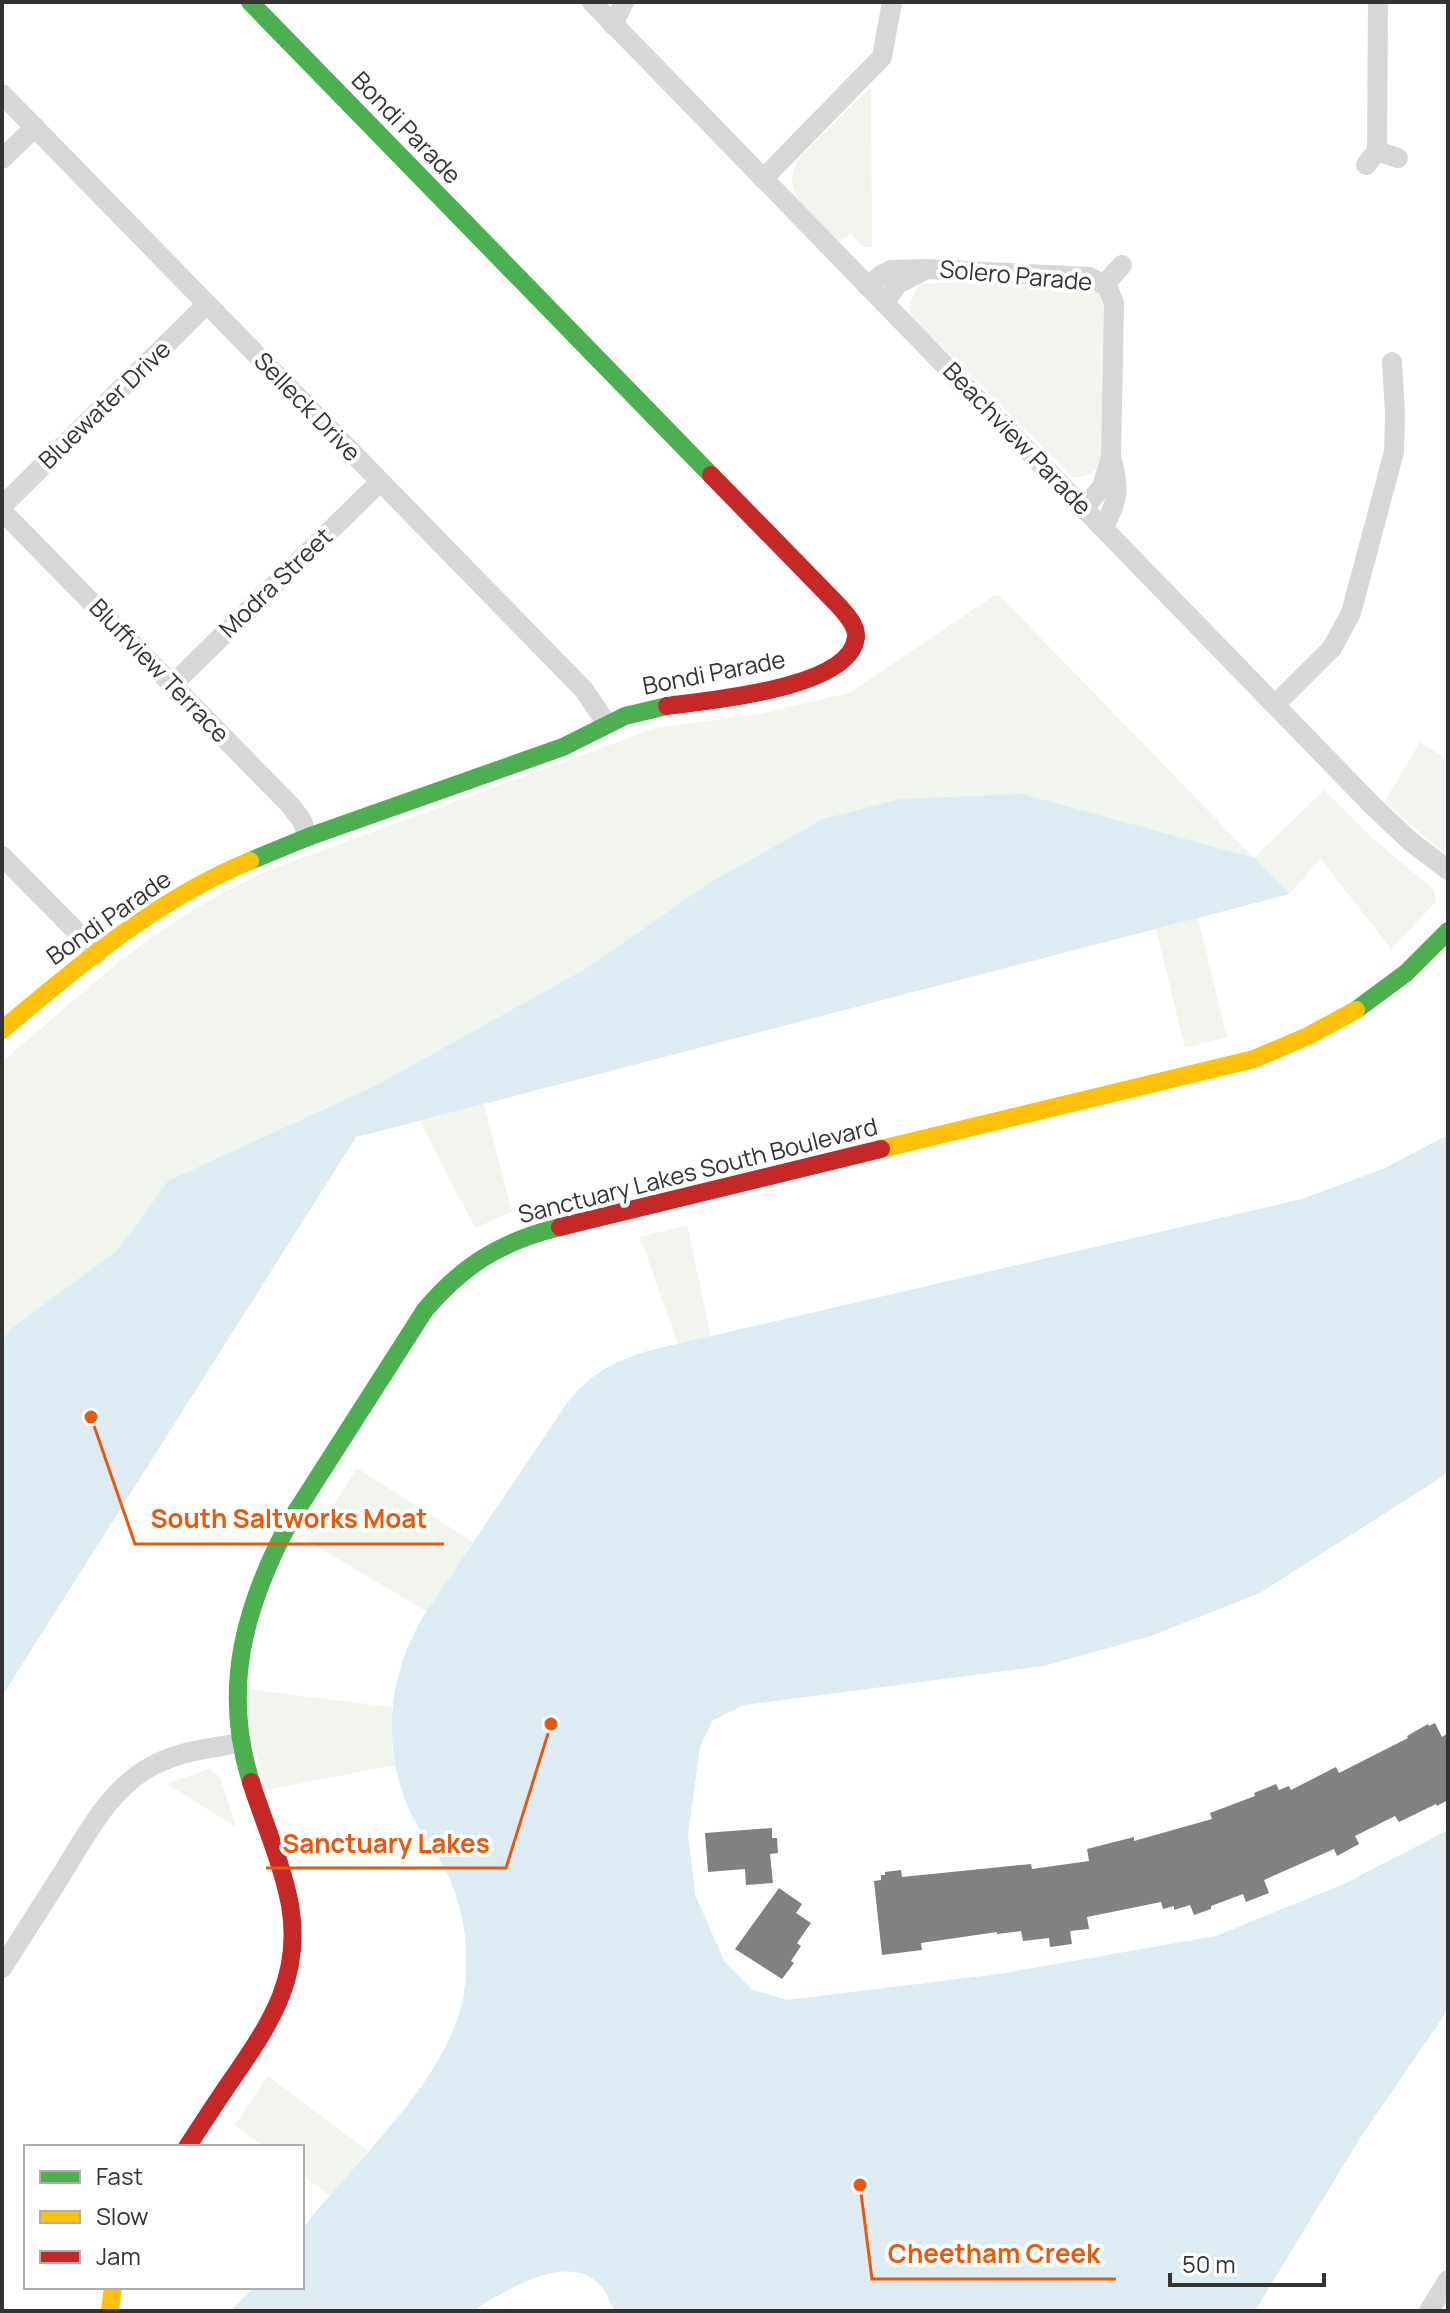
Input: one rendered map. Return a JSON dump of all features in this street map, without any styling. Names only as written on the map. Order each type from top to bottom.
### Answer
[{"type":"street","name":"Bondi Parade","points":[[2,1030],[64,977],[180,895],[241,863],[563,747],[644,709],[760,693],[821,676],[839,665],[855,646],[856,637],[850,618],[250,2]]},
{"type":"street","name":"Beachview Parade","points":[[592,2],[1373,806],[1410,841],[1448,870]]},
{"type":"street","points":[[613,25],[624,2]]},
{"type":"street","points":[[763,179],[882,57],[892,2]]},
{"type":"street","points":[[1378,2],[1371,158],[1398,158]]},
{"type":"street","name":"Selleck Drive","points":[[2,94],[584,690],[607,724]]},
{"type":"street","points":[[2,159],[35,127]]},
{"type":"street","name":"Solero Parade","points":[[1105,284],[1122,265]]},
{"type":"street","name":"Solero Parade","points":[[867,286],[891,270],[927,269],[1089,277],[1105,284],[1114,303],[1111,457],[1102,487],[1084,508]]},
{"type":"street","name":"Solero Parade","points":[[884,303],[898,284],[927,269]]},
{"type":"street","name":"Bluewater Drive","points":[[2,508],[207,304]]},
{"type":"street","points":[[1275,705],[1332,648],[1346,626],[1356,599],[1394,452],[1392,362]]},
{"type":"street","name":"Solero Parade","points":[[1103,528],[1117,501],[1118,482],[1111,457]]},
{"type":"street","name":"Modra Street","points":[[172,685],[380,482]]},
{"type":"street","name":"Bluffview Terrace","points":[[2,508],[291,806],[302,821],[308,837]]},
{"type":"street","points":[[2,856],[96,955]]},
{"type":"street","name":"Sanctuary Lakes South Boulevard","points":[[188,2145],[274,2016],[290,1972],[293,1952],[293,1925],[284,1878],[246,1772],[241,1743],[237,1694],[244,1629],[258,1583],[273,1550],[425,1310],[450,1281],[481,1256],[526,1236],[554,1228],[1254,1059],[1309,1037],[1376,998],[1420,961],[1448,931]]},
{"type":"street","points":[[2,1968],[97,1819],[120,1790],[149,1767],[168,1758],[184,1752],[241,1743]]},
{"type":"street","points":[[1429,2311],[1448,2280]]},
{"type":"street","points":[[110,2311],[113,2289]]},
{"type":"shaded area","points":[[871,87],[872,247],[864,247],[850,234],[840,242],[801,203],[792,181],[801,156]]},
{"type":"shaded area","points":[[1089,277],[1105,285],[1101,464],[1089,475],[1073,477],[911,316],[909,305],[919,284]]},
{"type":"shaded area","points":[[999,595],[1254,858],[1324,790],[1369,835],[1434,890],[1436,902],[1391,949],[1321,859],[1289,894],[1198,918],[1227,1037],[1185,1048],[1156,929],[484,1104],[512,1212],[475,1228],[420,1121],[356,1137],[2,1696],[2,1062],[140,946],[187,914],[269,870],[656,728],[759,714],[849,693]]},
{"type":"shaded area","points":[[1420,742],[1448,760],[1448,856],[1384,802]]},
{"type":"shaded area","points":[[1023,794],[1254,858],[1289,894],[356,1137],[2,1696],[2,1341],[12,1328],[118,1250],[168,1181],[375,1086],[587,968],[711,882],[823,819],[901,799]]},
{"type":"shaded area","points":[[1448,1135],[1448,1473],[1260,1593],[1148,1637],[1043,1666],[744,1705],[713,1720],[700,1747],[688,1834],[695,1894],[724,1961],[751,1989],[787,2000],[999,1974],[1216,1936],[1344,1884],[1448,1830],[1448,2010],[1360,2138],[1255,2311],[615,2311],[599,2284],[586,2275],[570,2272],[553,2273],[517,2285],[473,2311],[230,2311],[253,2289],[304,2289],[304,2228],[408,2104],[440,2057],[452,2032],[464,1990],[465,1938],[453,1887],[438,1856],[411,1814],[401,1789],[392,1739],[395,1689],[411,1640],[423,1617],[565,1406],[584,1385],[613,1364],[651,1350],[1302,1199],[1385,1168]]},
{"type":"shaded area","points":[[687,1225],[711,1337],[678,1344],[640,1237]]},
{"type":"shaded area","points":[[357,1468],[473,1542],[427,1612],[310,1542]]},
{"type":"shaded area","points":[[246,1689],[392,1707],[395,1765],[266,1790],[249,1730]]},
{"type":"shaded area","points":[[209,1769],[220,1777],[236,1827],[167,1784]]},
{"type":"shaded area","points":[[268,2076],[368,2151],[331,2196],[304,2176],[304,2145],[262,2145],[235,2125]]},
{"type":"building","points":[[1435,1723],[1442,1737],[1448,1733],[1448,1800],[1399,1822],[1395,1816],[1355,1836],[1359,1844],[1337,1856],[1334,1849],[1264,1880],[1269,1893],[1246,1902],[1243,1894],[1194,1915],[1190,1905],[1174,1910],[1174,1906],[1163,1909],[1161,1902],[1087,1917],[1089,1929],[1070,1931],[1072,1944],[1050,1947],[1049,1938],[1023,1941],[1021,1931],[997,1932],[921,1943],[922,1950],[882,1955],[874,1881],[881,1880],[885,1872],[901,1870],[902,1877],[1031,1864],[1032,1869],[1089,1861],[1087,1849],[1134,1837],[1134,1841],[1212,1819],[1210,1813],[1255,1796],[1254,1793],[1276,1784],[1279,1790],[1289,1786],[1291,1790],[1336,1767],[1339,1773]]},
{"type":"building","points":[[772,1828],[772,1838],[777,1838],[778,1853],[770,1854],[773,1883],[746,1885],[745,1869],[708,1872],[705,1833]]},
{"type":"building","points":[[779,1888],[802,1904],[796,1913],[811,1923],[797,1943],[801,1946],[791,1961],[794,1963],[782,1979],[735,1949]]},
{"type":"traffic: fast","points":[[250,2],[711,475]]},
{"type":"traffic: fast","points":[[250,861],[308,837],[563,747],[625,716],[667,706]]},
{"type":"traffic: fast","points":[[1356,1010],[1406,973],[1448,931]]},
{"type":"traffic: fast","points":[[251,1782],[238,1713],[242,1648],[261,1584],[290,1521],[425,1310],[439,1294],[485,1257],[520,1240],[560,1227]]},
{"type":"traffic: slow","points":[[2,1030],[89,958],[151,914],[183,894],[250,861]]},
{"type":"traffic: slow","points":[[881,1149],[1254,1059],[1308,1036],[1356,1010]]},
{"type":"traffic: slow","points":[[110,2311],[113,2289]]},
{"type":"traffic: jam","points":[[667,706],[744,695],[805,680],[830,669],[848,655],[856,637],[847,615],[711,475]]},
{"type":"traffic: jam","points":[[560,1227],[881,1149]]},
{"type":"traffic: jam","points":[[188,2145],[272,2016],[288,1975],[292,1954],[293,1930],[287,1889],[251,1782]]},
{"type":"place","name":"South Saltworks Moat","points":[[91,1417]]},
{"type":"place","name":"Sanctuary Lakes","points":[[551,1724]]},
{"type":"place","name":"Cheetham Creek","points":[[860,2185]]}]
